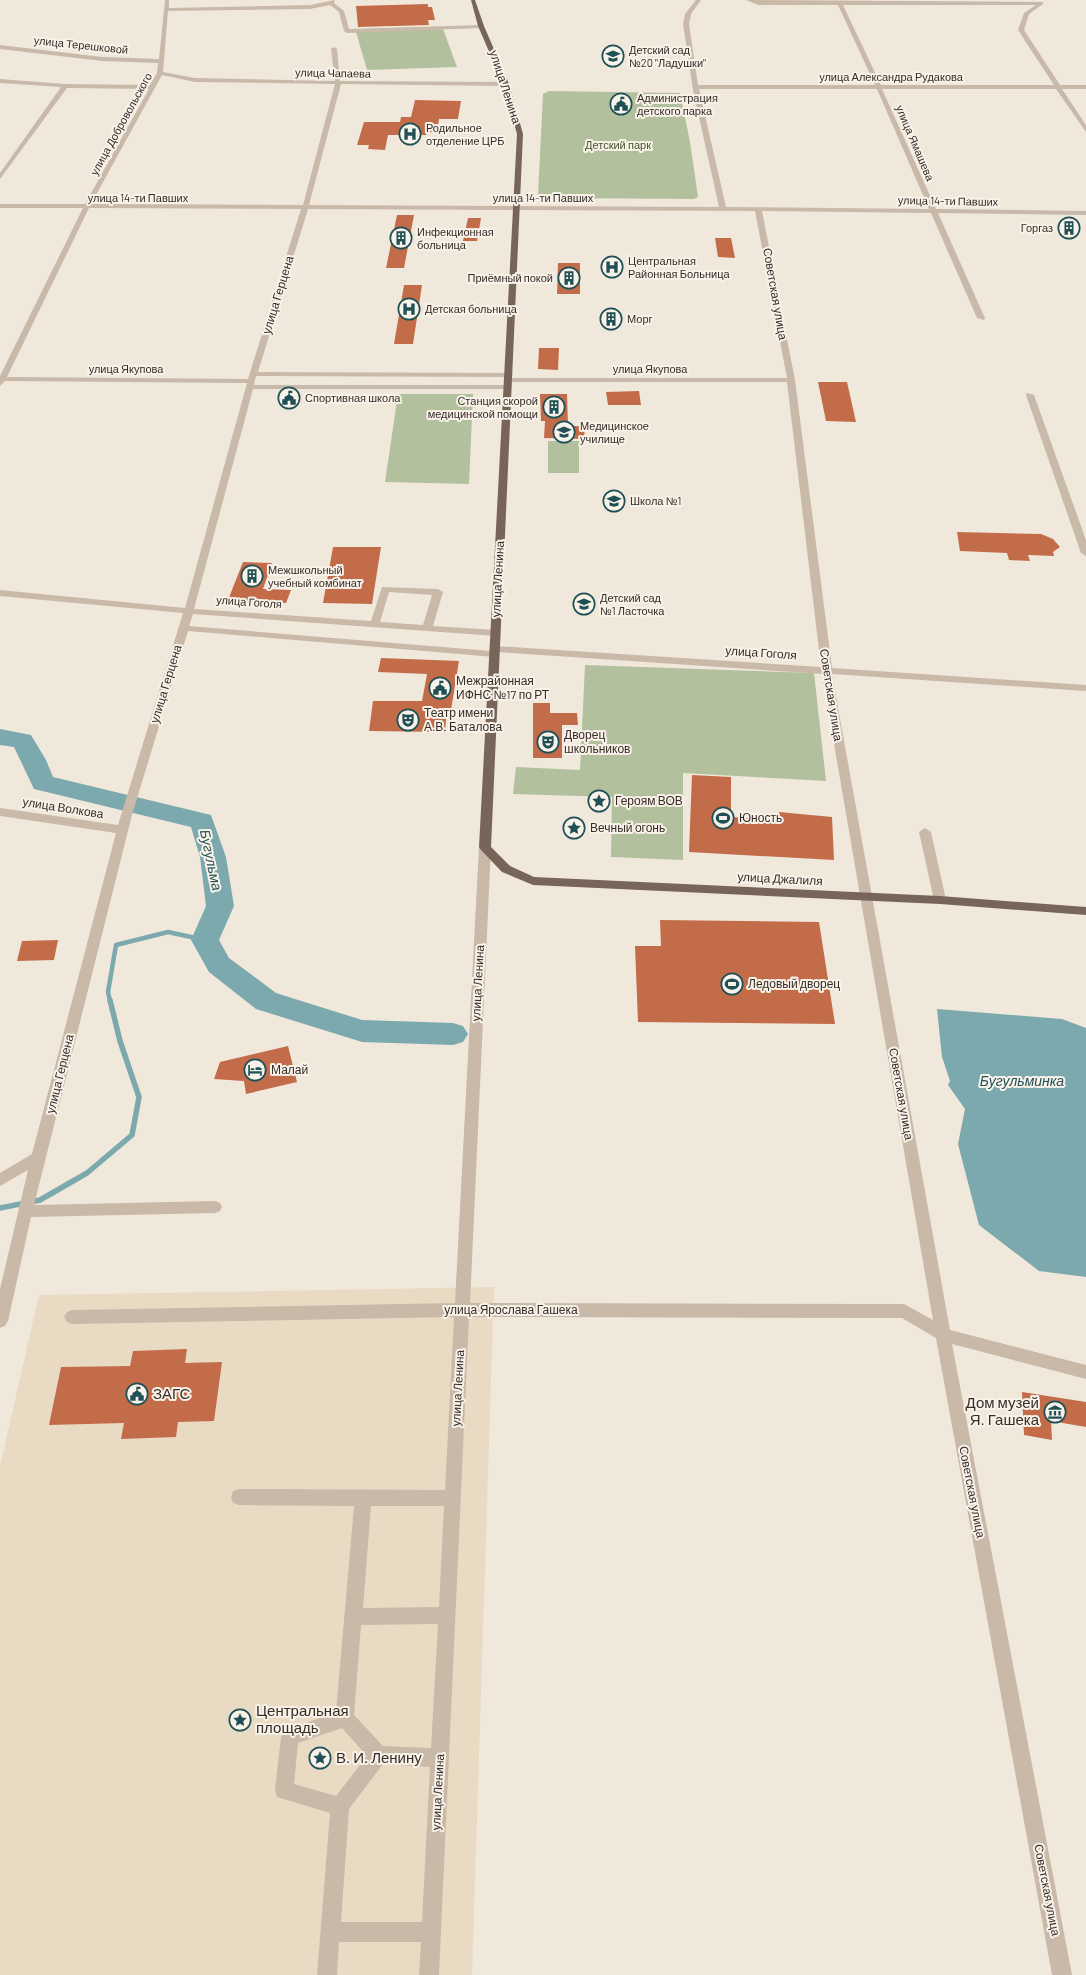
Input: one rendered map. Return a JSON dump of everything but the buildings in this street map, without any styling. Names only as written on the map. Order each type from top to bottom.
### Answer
[{"type":"main road","name":"улица Ленина","points":[[473,0],[481,26],[506,84],[520,134],[485,847]]},
{"type":"main road","name":"улица Джалиля","points":[[485,847],[495,863],[513,874],[533,881],[940,900],[1086,910]]},
{"type":"street","name":"улица Добровольского","points":[[1,381],[86,208],[160,73],[159,61],[167,0]]},
{"type":"street","points":[[699,0],[688,14],[686,24],[696,87],[723,209]]},
{"type":"street","points":[[748,0],[758,3],[840,4],[1043,2]]},
{"type":"street","points":[[167,10],[310,7],[332,2],[341,11],[347,31],[481,26]]},
{"type":"street","points":[[1043,2],[1026,12],[1022,30],[1056,87],[1086,130]]},
{"type":"street","name":"улица Ямашева","points":[[840,4],[880,87],[932,211],[982,318]]},
{"type":"street","name":"улица Терешковой","points":[[0,47],[102,60],[159,61]]},
{"type":"street","name":"улица Герцена","points":[[0,1321],[28,1211],[32,1182],[131,795],[189,611],[251,381],[305,208],[338,84],[334,49]]},
{"type":"street","name":"улица Чапаева","points":[[160,73],[195,80],[221,81],[338,84],[506,84]]},
{"type":"street","points":[[0,82],[151,88]]},
{"type":"street","points":[[0,177],[65,86]]},
{"type":"street","name":"улица Александра Рудакова","points":[[696,87],[1086,87]]},
{"type":"street","name":"улица 14-ти Павших","points":[[0,206],[86,208],[723,209],[1086,213]]},
{"type":"street","name":"Советская улица","points":[[758,210],[791,380],[826,669],[944,1335],[1062,1975]]},
{"type":"street","points":[[251,381],[508,380]]},
{"type":"street","points":[[251,381],[508,380]]},
{"type":"street","name":"улица Якупова","points":[[508,380],[791,380]]},
{"type":"street","name":"улица Якупова","points":[[1,381],[251,381]]},
{"type":"street","points":[[1030,394],[1086,552]]},
{"type":"street","points":[[375,624],[385,589],[438,592],[427,628]]},
{"type":"street","name":"улица Гоголя","points":[[0,593],[189,611],[496,633]]},
{"type":"street","name":"улица Гоголя","points":[[184,628],[494,651],[826,669],[1086,688]]},
{"type":"street","name":"улица Волкова","points":[[0,812],[123,830]]},
{"type":"street","points":[[925,832],[940,900]]},
{"type":"street","name":"улица Ленина","points":[[429,1975],[485,847]]},
{"type":"street","points":[[0,1180],[39,1157]]},
{"type":"street","points":[[28,1211],[215,1208]]},
{"type":"street","name":"улица Ярослава Гашека","points":[[72,1317],[462,1310],[904,1311],[944,1335],[1086,1372]]},
{"type":"street","points":[[239,1497],[453,1498]]},
{"type":"street","points":[[363,1498],[345,1718],[379,1755],[440,1758]]},
{"type":"street","points":[[353,1617],[447,1615]]},
{"type":"street","points":[[340,1806],[284,1790],[290,1737],[345,1718]]},
{"type":"street","points":[[327,1975],[340,1806],[379,1755]]},
{"type":"street","points":[[330,1932],[431,1932]]},
{"type":"green space","points":[[443,29],[457,67],[367,70],[356,32]]},
{"type":"green space","name":"Детский парк","points":[[549,91],[680,93],[698,197],[694,199],[551,198],[538,195],[543,94]]},
{"type":"green space","points":[[398,394],[473,394],[469,484],[385,482]]},
{"type":"green space","points":[[548,441],[579,441],[579,473],[548,473]]},
{"type":"green space","points":[[585,665],[814,673],[826,781],[683,773],[683,860],[611,857],[612,797],[513,794],[516,767],[580,770]]},
{"type":"shaded area","name":"Центральная площадь","points":[[494,1287],[472,1975],[0,1975],[0,1466],[39,1295]]},
{"type":"water","name":"Бугульминка","points":[[937,1009],[1062,1019],[1086,1028],[1086,1277],[1039,1271],[979,1225],[958,1144],[965,1109],[948,1085],[950,1081],[942,1057]]},
{"type":"waterway","name":"Бугульма","points":[[0,737],[22,740],[34,760],[43,783],[202,821],[213,857],[220,906],[205,940],[219,965],[266,1001],[362,1031],[453,1034]]},
{"type":"waterway","points":[[110,1001],[108,992],[116,945],[168,932],[205,940]]},
{"type":"waterway","points":[[0,1208],[40,1200],[87,1173],[132,1135],[139,1097],[120,1041],[110,1000]]},
{"type":"place","name":"Детский сад №20 \"Ладушки\"","points":[[613,56]]},
{"type":"place","name":"Администрация детского парка","points":[[621,104]]},
{"type":"place","name":"Родильное отделение ЦРБ","points":[[410,134]]},
{"type":"place","name":"Горгаз","points":[[1069,228]]},
{"type":"place","name":"Инфекционная больница","points":[[401,238]]},
{"type":"place","name":"Центральная Районная Больница","points":[[612,267]]},
{"type":"place","name":"Приёмный покой","points":[[569,278]]},
{"type":"place","name":"Детская больница","points":[[409,309]]},
{"type":"place","name":"Морг","points":[[611,319]]},
{"type":"place","name":"Спортивная школа","points":[[289,398]]},
{"type":"place","name":"Станция скорой медицинской помощи","points":[[554,407]]},
{"type":"place","name":"Медицинское училище","points":[[564,432]]},
{"type":"place","name":"Школа №1","points":[[614,501]]},
{"type":"place","name":"Межшкольный учебный комбинат","points":[[252,576]]},
{"type":"place","name":"Детский сад №1 Ласточка","points":[[584,604]]},
{"type":"place","name":"Межрайонная ИФНС №17 по РТ","points":[[440,688]]},
{"type":"place","name":"Театр имени А.В. Баталова","points":[[408,720]]},
{"type":"place","name":"Дворец школьников","points":[[548,742]]},
{"type":"place","name":"Героям ВОВ","points":[[599,801]]},
{"type":"place","name":"Юность","points":[[723,818]]},
{"type":"place","name":"Вечный огонь","points":[[574,828]]},
{"type":"place","name":"Ледовый дворец","points":[[732,984]]},
{"type":"place","name":"Малай","points":[[255,1070]]},
{"type":"place","name":"ЗАГС","points":[[137,1394]]},
{"type":"place","name":"Дом музей Я. Гашека","points":[[1055,1412]]},
{"type":"place","name":"Центральная площадь","points":[[240,1720]]},
{"type":"place","name":"В. И. Ленину","points":[[320,1758]]}]
